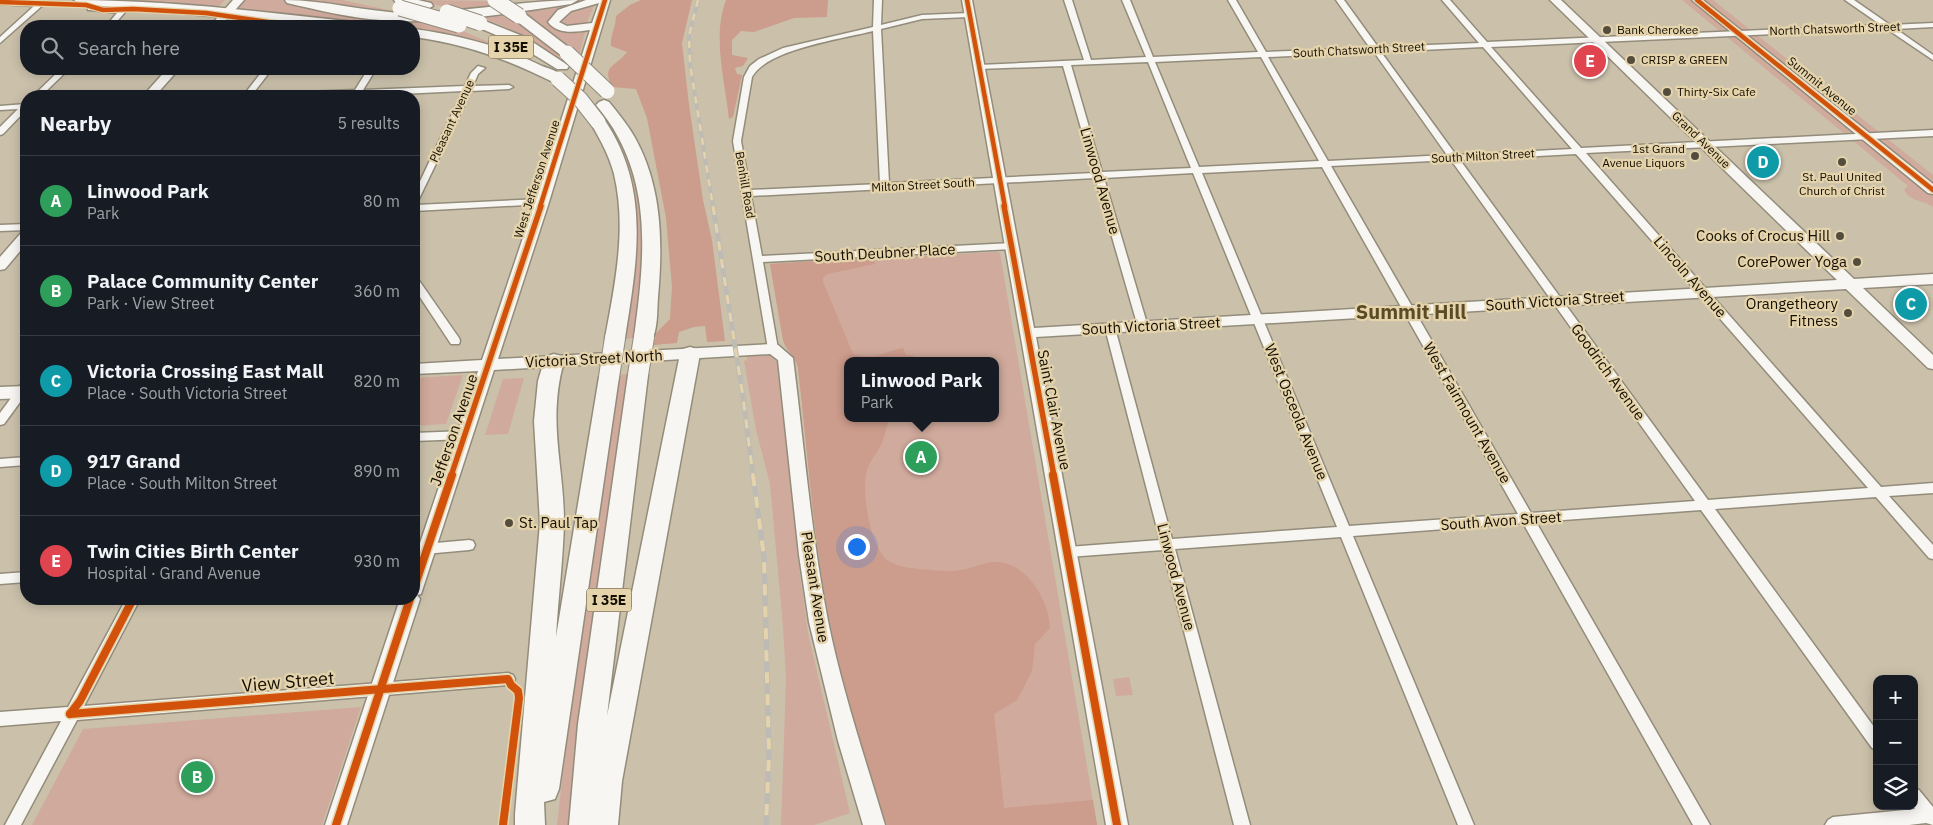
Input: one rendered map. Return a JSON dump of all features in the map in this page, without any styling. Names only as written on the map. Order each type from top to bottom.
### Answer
[{"type":"highway","points":[[292,0],[362,14],[398,17],[467,12],[570,0]]},
{"type":"highway","name":"I 35E","points":[[362,0],[426,6],[480,23],[520,40],[562,66],[586,86],[605,98],[626,136],[640,167],[649,203],[653,233],[651,275],[592,724],[584,825]]},
{"type":"highway","points":[[490,0],[532,0]]},
{"type":"highway","points":[[495,0],[519,16],[562,66]]},
{"type":"highway","points":[[86,4],[230,5],[319,20]]},
{"type":"highway","name":"I 35E","points":[[401,4],[459,25],[507,45],[531,58],[562,66],[580,99],[598,122],[618,159],[625,180],[629,204],[628,253],[550,748],[541,825]]},
{"type":"highway","points":[[420,34],[450,37],[483,45],[511,56],[562,66]]},
{"type":"highway","points":[[603,825],[608,781],[690,354]]},
{"type":"highway","points":[[530,825],[529,814],[552,523],[543,410],[544,395],[554,361]]},
{"type":"main road","points":[[597,26],[563,28],[553,22],[557,14],[567,9],[603,3]]},
{"type":"main road","name":"Grand Avenue","points":[[1705,144],[1933,364]]},
{"type":"main road","points":[[0,266],[20,243]]},
{"type":"main road","points":[[336,825],[408,605]]},
{"type":"street","points":[[878,0],[877,27],[885,186]]},
{"type":"street","points":[[1068,0],[1088,62]]},
{"type":"street","name":"West Osceola Avenue","points":[[1126,0],[1466,825]]},
{"type":"street","name":"West Fairmount Avenue","points":[[1232,0],[1702,825]]},
{"type":"street","name":"Goodrich Avenue","points":[[1340,0],[1873,737]]},
{"type":"street","name":"Lincoln Avenue","points":[[1446,0],[1933,554]]},
{"type":"street","name":"Grand Avenue","points":[[1555,0],[1705,144]]},
{"type":"street","name":"Summit Avenue","points":[[1697,0],[1933,190]]},
{"type":"street","points":[[1849,0],[1933,58]]},
{"type":"street","points":[[0,2],[27,2],[40,5],[23,20]]},
{"type":"street","name":"West Jefferson Avenue","points":[[488,365],[542,202],[603,3]]},
{"type":"street","points":[[86,4],[122,11],[114,20]]},
{"type":"street","points":[[214,20],[230,5]]},
{"type":"street","points":[[219,20],[230,5]]},
{"type":"street","name":"Benhill Road","points":[[774,349],[737,140],[748,77],[753,68],[777,53],[922,16],[968,7]]},
{"type":"street","name":"Saint Clair Avenue","points":[[968,7],[1118,825]]},
{"type":"street","points":[[0,41],[20,23]]},
{"type":"street","name":"North Chatsworth Street","points":[[1738,33],[1933,25]]},
{"type":"street","name":"South Chatsworth Street","points":[[979,67],[1738,33]]},
{"type":"street","name":"Linwood Avenue","points":[[1066,64],[1143,326]]},
{"type":"street","name":"Pleasant Avenue","points":[[420,190],[468,88],[481,68]]},
{"type":"street","points":[[43,90],[59,75]]},
{"type":"street","points":[[154,90],[167,75]]},
{"type":"street","points":[[252,90],[263,75]]},
{"type":"street","points":[[359,90],[368,75]]},
{"type":"street","points":[[420,91],[509,87]]},
{"type":"street","points":[[0,108],[20,106]]},
{"type":"street","points":[[0,132],[20,112]]},
{"type":"street","name":"South Milton Street","points":[[1099,176],[1933,133]]},
{"type":"street","name":"Milton Street South","points":[[747,193],[1099,176]]},
{"type":"street","points":[[420,208],[542,202]]},
{"type":"street","points":[[0,228],[20,227]]},
{"type":"street","name":"South Deubner Place","points":[[758,259],[1012,246]]},
{"type":"street","name":"South Victoria Street","points":[[1027,333],[1933,279]]},
{"type":"street","points":[[420,290],[455,341]]},
{"type":"street","name":"Linwood Avenue","points":[[1110,328],[1242,825]]},
{"type":"street","name":"Pleasant Avenue","points":[[774,349],[786,361],[808,555],[818,622],[841,714],[874,825]]},
{"type":"street","name":"Victoria Street North","points":[[420,369],[774,349]]},
{"type":"street","name":"Jefferson Avenue","points":[[420,549],[488,365]]},
{"type":"street","points":[[0,393],[20,391]]},
{"type":"street","points":[[0,421],[20,396]]},
{"type":"street","points":[[420,438],[464,434]]},
{"type":"street","points":[[0,463],[20,461]]},
{"type":"street","name":"South Avon Street","points":[[1068,552],[1933,488]]},
{"type":"street","points":[[420,549],[469,546]]},
{"type":"street","points":[[0,578],[20,577]]},
{"type":"street","points":[[13,825],[70,714],[80,700],[130,605]]},
{"type":"street","name":"View Street","points":[[0,719],[508,679]]},
{"type":"street","points":[[1918,800],[1932,817]]},
{"type":"street","points":[[1833,825],[1932,817]]},
{"type":"shaded area","points":[[101,0],[225,0],[217,9]]},
{"type":"shaded area","points":[[244,0],[282,0],[422,18],[465,32],[500,47],[460,37],[420,32],[420,20],[316,20],[234,11]]},
{"type":"shaded area","points":[[298,0],[342,0],[417,16],[358,12]]},
{"type":"shaded area","points":[[416,0],[490,1],[501,8],[466,12]]},
{"type":"shaded area","points":[[578,0],[596,0],[557,13],[552,17],[549,24],[557,29],[586,29],[579,56],[514,8]]},
{"type":"shaded area","points":[[641,0],[692,0],[682,43],[689,105],[703,200],[712,240],[725,341],[707,342],[705,326],[679,332],[677,343],[654,345],[655,334],[670,319],[672,287],[666,218],[647,118],[636,89],[612,87],[608,74],[611,67],[627,52],[611,46],[616,16],[630,5]]},
{"type":"shaded area","points":[[726,0],[828,0],[827,17],[794,18],[754,32],[741,31],[732,40],[732,55],[748,58],[743,66],[735,68],[737,74],[742,75],[733,117],[729,119],[720,44],[722,14]]},
{"type":"shaded area","points":[[1682,0],[1713,0],[1933,175],[1933,207],[1910,197],[1904,190],[1908,186]]},
{"type":"shaded area","points":[[595,3],[586,25],[564,27],[556,20],[566,12]]},
{"type":"shaded area","points":[[504,9],[565,55],[563,60],[503,26],[471,13]]},
{"type":"shaded area","points":[[601,112],[628,161],[639,195],[642,214],[645,251],[634,338],[622,339],[633,267],[636,218],[634,194],[629,171],[620,148],[600,115]]},
{"type":"shaded area","points":[[1000,253],[1097,825],[887,825],[853,721],[837,658],[818,550],[798,368],[783,340],[770,264]]},
{"type":"shaded area","points":[[875,257],[875,264],[827,274],[823,278],[823,282],[853,354],[873,356],[903,348],[906,355],[915,356],[844,357],[844,422],[889,422],[882,444],[867,470],[865,483],[869,521],[877,546],[883,556],[890,562],[899,566],[916,569],[957,571],[989,563],[1009,564],[1019,569],[1035,586],[1046,607],[1050,628],[1035,644],[1032,671],[1017,700],[994,714],[1004,808],[1093,800],[1097,825],[887,825],[851,713],[837,656],[825,598],[817,541],[798,368],[783,340],[770,264]]},
{"type":"shaded area","points":[[747,355],[771,356],[780,365],[798,559],[808,633],[850,813],[814,825],[781,825],[786,679],[783,627],[770,484],[756,430],[744,361],[747,360]]},
{"type":"shaded area","points":[[629,374],[573,825],[557,825],[568,726],[619,383],[616,383],[617,375]]},
{"type":"shaded area","points":[[463,375],[446,424],[420,426],[420,378]]},
{"type":"shaded area","points":[[524,378],[508,434],[485,435],[503,379]]},
{"type":"shaded area","points":[[1129,677],[1133,695],[1116,696],[1113,679]]},
{"type":"shaded area","points":[[361,707],[322,825],[32,825],[83,729]]},
{"type":"railway","points":[[698,0],[689,36],[690,64],[713,207]]},
{"type":"railway","points":[[713,206],[743,397],[753,476]]},
{"type":"railway","points":[[753,475],[764,557],[769,755],[766,825]]},
{"type":"cycle path","points":[[420,570],[542,202],[605,0]]},
{"type":"cycle path","points":[[967,0],[1117,825]]},
{"type":"cycle path","points":[[1697,0],[1933,190]]},
{"type":"cycle path","points":[[0,2],[86,5],[91,8],[109,10],[133,9],[206,13],[254,20]]},
{"type":"cycle path","points":[[70,714],[80,701],[130,605]]},
{"type":"cycle path","points":[[336,825],[408,605]]},
{"type":"cycle path","points":[[70,714],[508,679],[511,685],[518,691],[519,698],[503,825]]},
{"type":"place","name":"Bank Cherokee","points":[[1607,30]]},
{"type":"place","name":"CRISP & GREEN","points":[[1631,60]]},
{"type":"place","name":"Twin Cities Birth Center","points":[[1590,61]]},
{"type":"place","name":"Thirty-Six Cafe","points":[[1667,92]]},
{"type":"place","name":"1st Grand Avenue Liquors","points":[[1695,156]]},
{"type":"place","name":"917 Grand","points":[[1763,162]]},
{"type":"place","name":"St. Paul United Church of Christ","points":[[1842,162]]},
{"type":"place","name":"Cooks of Crocus Hill","points":[[1840,236]]},
{"type":"place","name":"CorePower Yoga","points":[[1857,262]]},
{"type":"place","name":"Victoria Crossing East Mall","points":[[1911,304]]},
{"type":"place","name":"Orangetheory Fitness","points":[[1848,313]]},
{"type":"place","name":"Linwood Park","points":[[921,457]]},
{"type":"place","name":"St. Paul Tap","points":[[509,523]]},
{"type":"place","name":"Palace Community Center","points":[[197,777]]},
{"type":"district","name":"Summit Hill","points":[[1411,312]]}]
